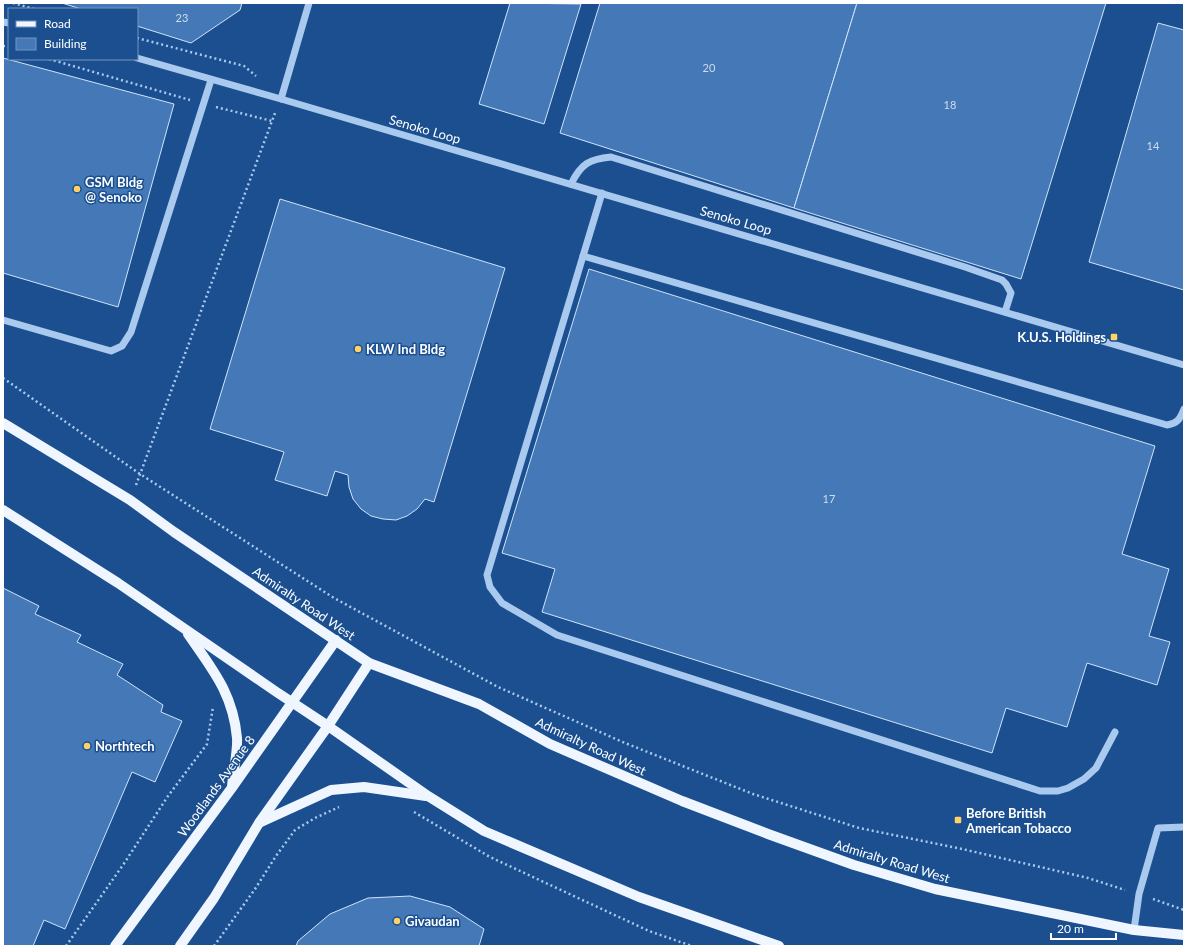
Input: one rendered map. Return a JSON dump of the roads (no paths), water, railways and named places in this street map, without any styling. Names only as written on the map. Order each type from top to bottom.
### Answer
[{"type":"main road","name":"Admiralty Road West","points":[[3,423],[130,500],[369,663],[479,704],[550,744],[682,801],[768,834],[840,860],[935,889],[1134,930],[1184,935]]},
{"type":"main road","points":[[3,510],[118,583],[428,796],[484,831],[639,897],[779,946]]},
{"type":"main road","points":[[184,628],[219,678],[231,707],[237,739],[231,789]]},
{"type":"main road","name":"Woodlands Avenue 8","points":[[115,946],[231,789],[336,640]]},
{"type":"main road","points":[[180,946],[214,898],[260,823],[328,726],[369,663]]},
{"type":"main road","points":[[260,823],[331,790],[364,787],[428,796]]},
{"type":"street","points":[[281,99],[309,3]]},
{"type":"street","name":"Senoko Loop","points":[[138,58],[572,184],[1184,365]]},
{"type":"street","points":[[3,320],[111,351],[122,346],[131,332],[210,80]]},
{"type":"street","points":[[572,184],[577,172],[586,163],[598,158],[611,157],[958,264],[1002,280],[1011,292],[1005,312]]},
{"type":"street","points":[[602,193],[487,575],[490,587],[502,603],[557,635],[1040,791],[1058,791],[1068,788],[1084,779],[1096,768],[1115,732]]},
{"type":"street","points":[[583,256],[1167,426],[1176,424],[1182,415],[1184,408]]},
{"type":"street","points":[[1134,930],[1139,894],[1158,828],[1184,827]]},
{"type":"place","name":"GSM Bldg @ Senoko","points":[[77,189]]},
{"type":"place","name":"K.U.S. Holdings","points":[[1114,337]]},
{"type":"place","name":"KLW Ind Bldg","points":[[358,349]]},
{"type":"place","name":"Northtech","points":[[87,746]]},
{"type":"place","name":"Before British American Tobacco","points":[[958,820]]},
{"type":"place","name":"Givaudan","points":[[397,921]]}]
